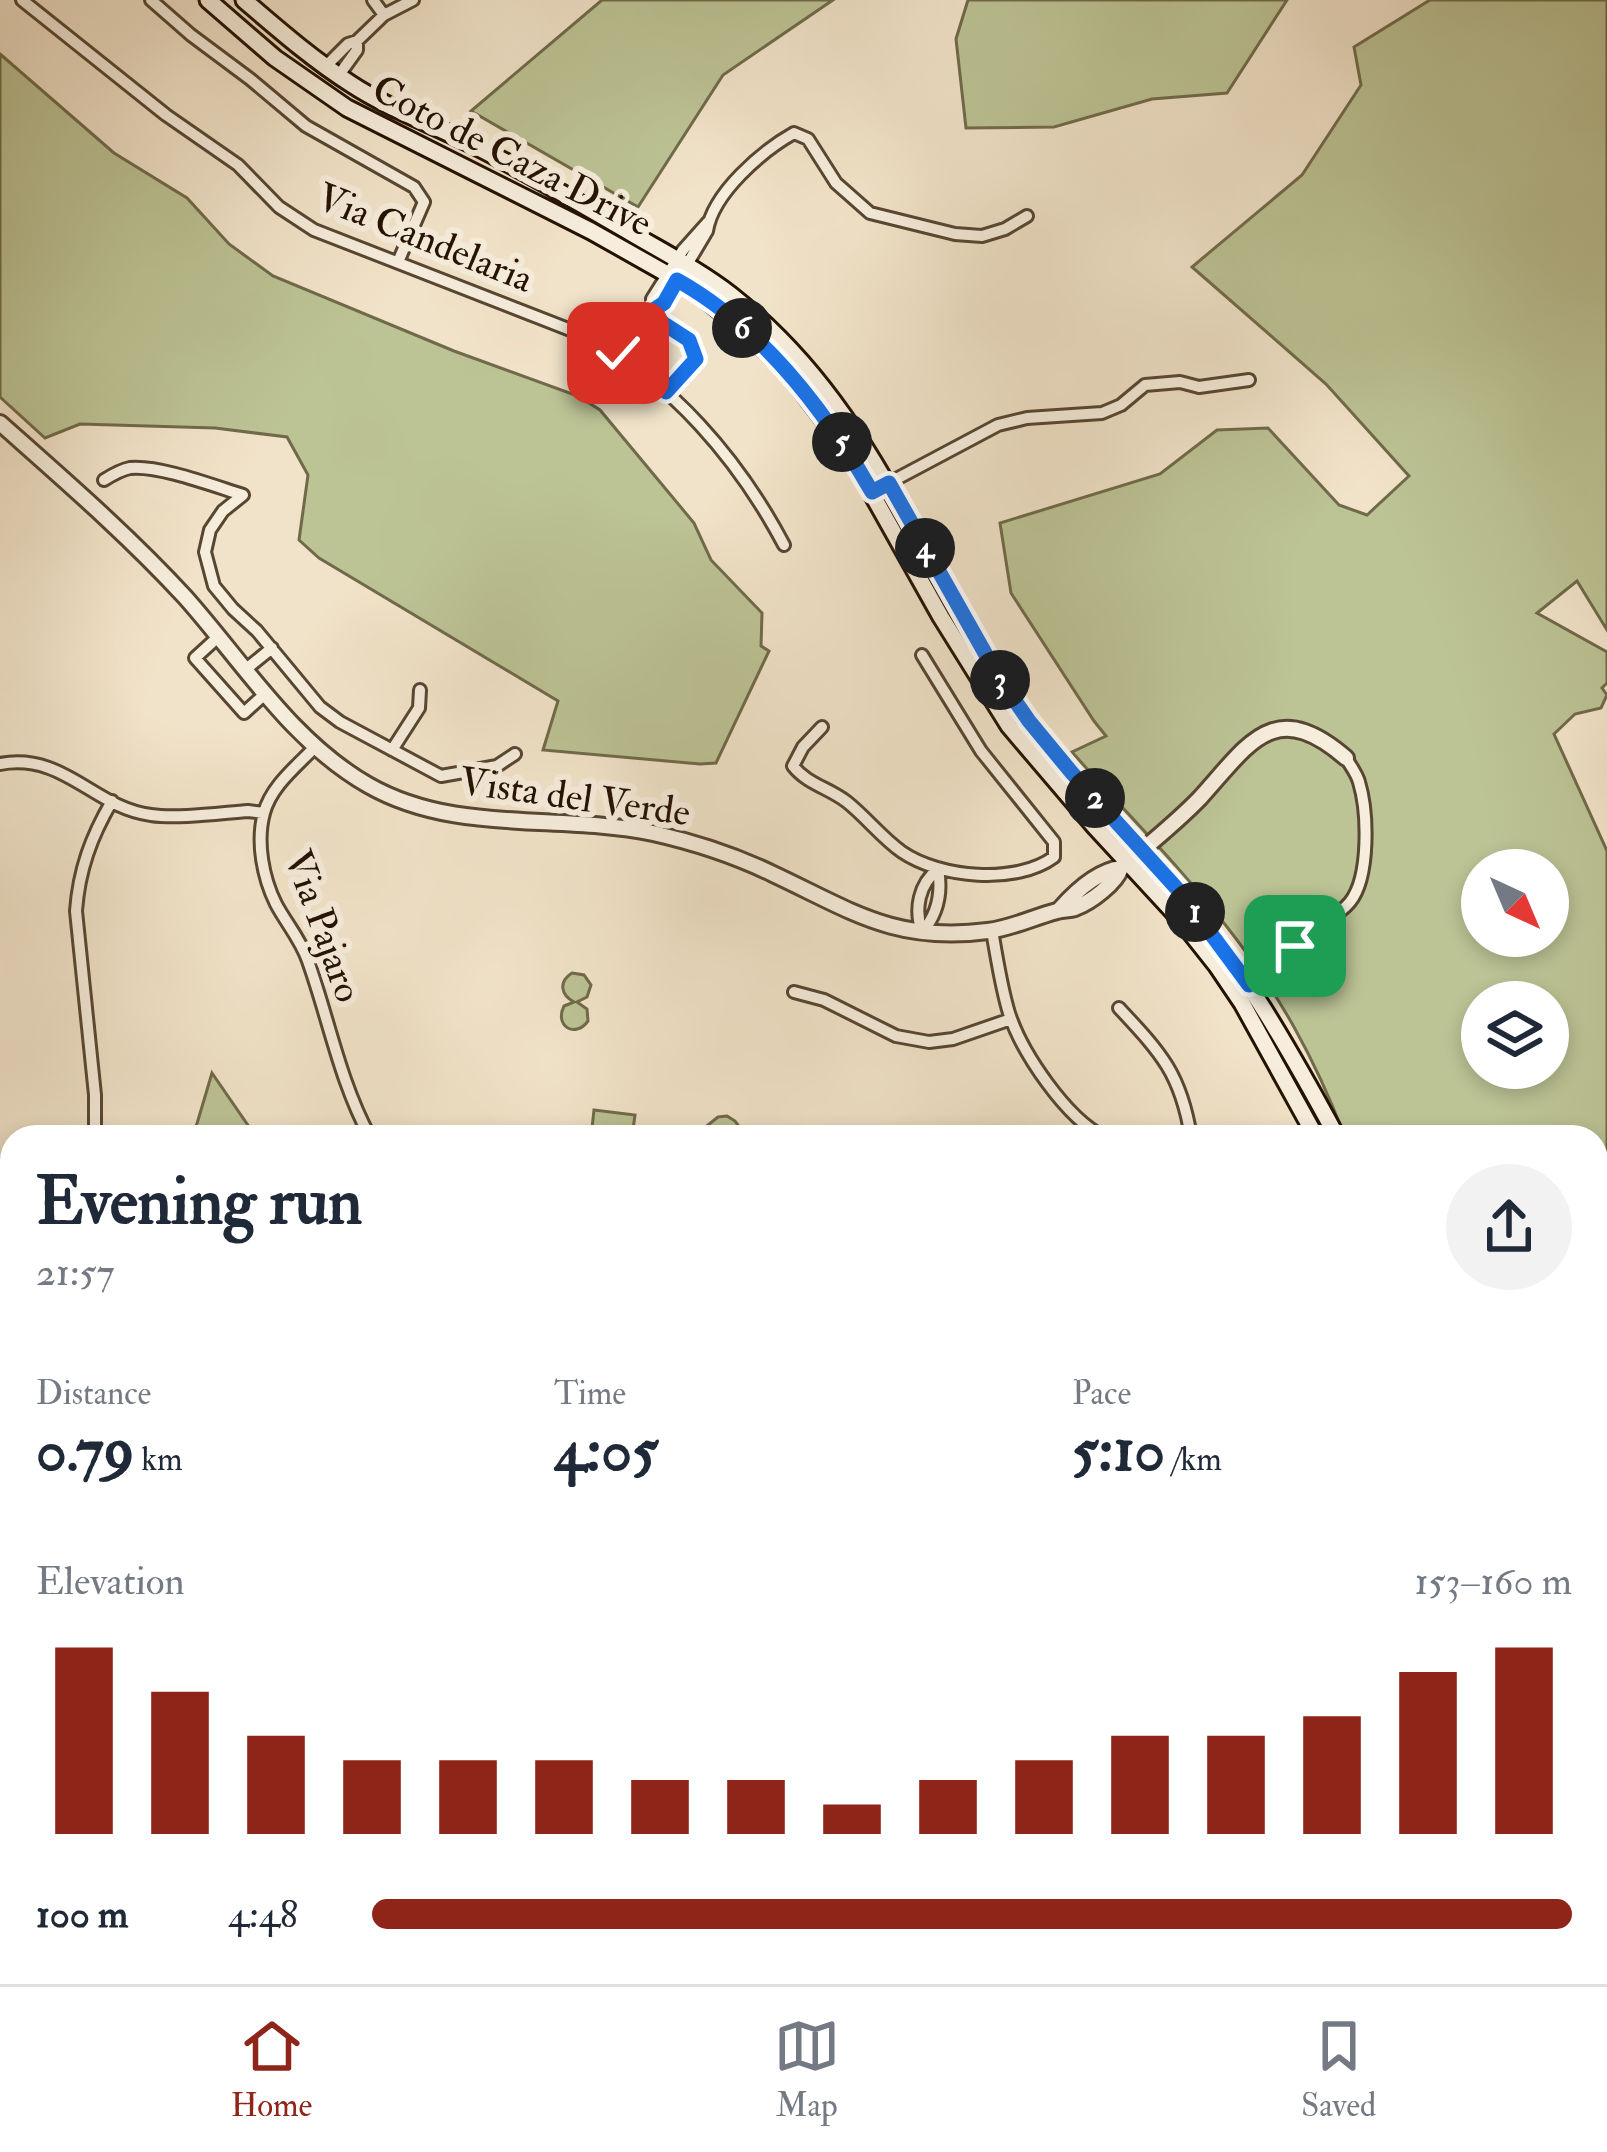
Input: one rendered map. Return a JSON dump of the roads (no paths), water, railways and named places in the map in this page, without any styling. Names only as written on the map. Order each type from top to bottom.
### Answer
[{"type":"main road","name":"Coto de Caza Drive","points":[[208,0],[275,58],[347,108],[591,231],[733,296],[787,344],[832,398],[889,483],[998,676],[1130,860],[1180,892],[1249,985],[1330,1125]]},
{"type":"main road","name":"Coto de Caza Drive","points":[[244,0],[332,71],[502,160],[676,270],[786,370],[831,426],[1009,726],[1130,860],[1217,966],[1309,1125]]},
{"type":"street","name":"Via Candelaria","points":[[22,0],[166,115],[238,165],[295,219],[618,353],[666,392],[734,466],[763,505],[784,545]]},
{"type":"street","points":[[151,0],[306,126],[413,187],[424,202],[398,262]]},
{"type":"street","points":[[373,0],[384,15]]},
{"type":"street","points":[[332,71],[384,15],[413,0]]},
{"type":"street","points":[[666,392],[696,359],[689,340],[658,320],[652,299],[707,231],[708,222],[743,173],[794,133],[808,139],[836,183],[871,213],[982,236],[1027,216]]},
{"type":"street","points":[[872,492],[998,425],[1027,418],[1102,413],[1121,405],[1145,385],[1180,382],[1199,387],[1249,380]]},
{"type":"street","name":"Vista del Verde","points":[[0,423],[185,597],[315,747],[371,787],[449,815],[650,832],[692,843],[768,872],[861,918],[922,932],[959,934],[992,931],[1060,910],[1108,870],[1130,860],[1263,735],[1299,729],[1322,738],[1346,758]]},
{"type":"street","points":[[104,479],[124,469],[140,468],[200,479],[243,495],[210,530],[205,552],[214,586],[320,707],[340,722],[441,776],[497,766],[515,754]]},
{"type":"street","points":[[218,637],[195,658],[244,713],[266,693]]},
{"type":"street","points":[[245,670],[272,648]]},
{"type":"street","points":[[822,728],[793,766],[802,778],[843,799],[919,863],[988,876],[1050,861],[1055,849],[1045,830],[970,735],[922,655]]},
{"type":"street","points":[[392,750],[419,709],[420,690]]},
{"type":"street","name":"Via Pajaro","points":[[315,747],[281,782],[264,813],[261,850],[275,902],[307,957],[353,1106],[363,1125]]},
{"type":"street","points":[[1249,985],[1279,966],[1312,929],[1353,898],[1362,872],[1365,823],[1359,780],[1346,758]]},
{"type":"street","points":[[0,764],[29,761],[52,767],[112,801],[149,815],[264,813]]},
{"type":"street","points":[[95,1125],[76,911],[89,844],[112,801]]},
{"type":"street","points":[[922,932],[916,916],[925,880],[938,869]]},
{"type":"street","points":[[992,931],[1011,1019],[1051,1088],[1085,1125]]},
{"type":"street","points":[[794,992],[824,1000],[896,1036],[928,1042],[953,1040],[1011,1019]]},
{"type":"street","points":[[1119,1008],[1167,1063],[1188,1125]]}]
